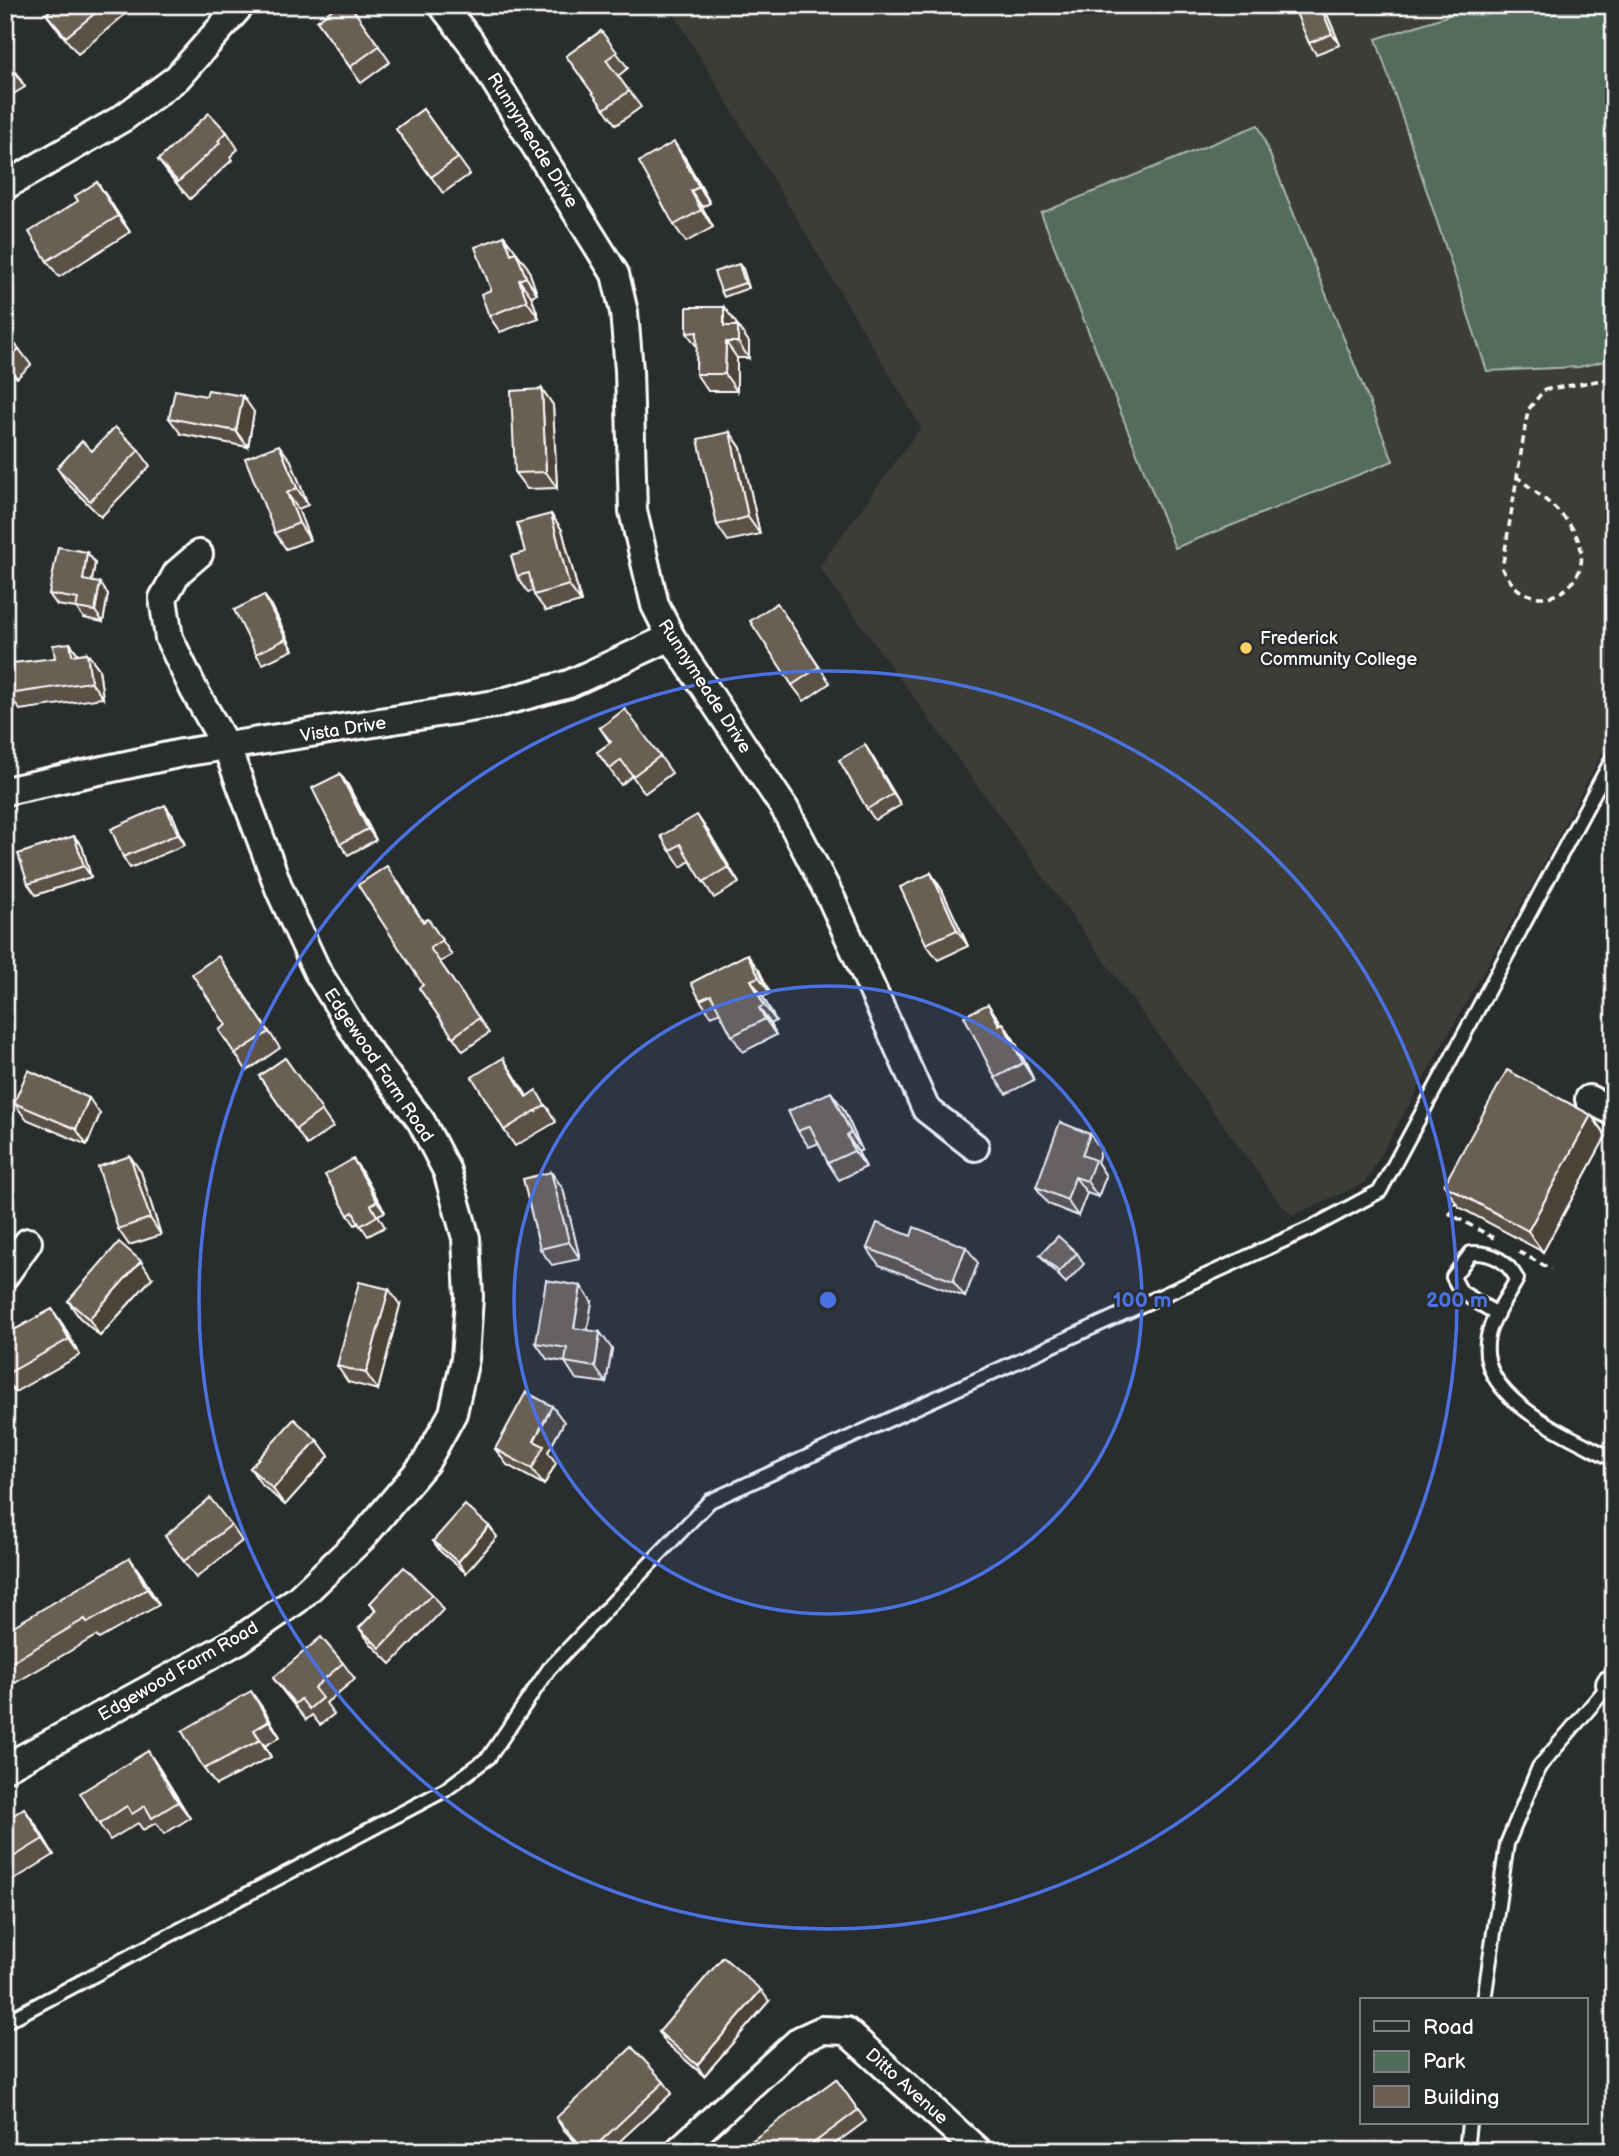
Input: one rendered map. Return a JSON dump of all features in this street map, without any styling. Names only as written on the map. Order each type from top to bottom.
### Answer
[{"type":"street","points":[[5,186],[123,118],[177,78],[241,5]]},
{"type":"street","name":"Runnymeade Drive","points":[[442,5],[477,52],[615,274],[624,312],[629,370],[633,511],[654,605],[671,637],[785,809],[832,900],[926,1109],[975,1147]]},
{"type":"street","name":"Edgewood Farm Road","points":[[5,1768],[239,1640],[298,1599],[362,1538],[426,1462],[453,1413],[465,1359],[469,1297],[466,1238],[447,1171],[421,1121],[361,1042],[317,971],[280,891],[228,748],[194,690],[169,638],[163,598],[177,573],[198,554]]},
{"type":"street","name":"Vista Drive","points":[[5,791],[182,753],[228,748],[495,704],[569,684],[671,637]]},
{"type":"street","points":[[1589,1099],[1614,1112]]},
{"type":"street","points":[[5,1275],[28,1242]]},
{"type":"street","name":"Ditto Avenue","points":[[678,2151],[800,2040],[832,2028],[846,2031],[978,2151]]},
{"type":"lane","points":[[5,2022],[445,1790],[489,1757],[549,1669],[710,1501],[1311,1228],[1380,1191],[1614,757]]},
{"type":"lane","points":[[1497,1314],[1461,1292],[1453,1277],[1471,1252],[1484,1252],[1507,1263],[1517,1279],[1490,1328],[1488,1347],[1491,1370],[1499,1388],[1515,1405],[1614,1460]]},
{"type":"lane","points":[[1484,1998],[1507,1844],[1539,1767],[1613,1681]]},
{"type":"lane","points":[[1466,2151],[1469,2124]]},
{"type":"path","points":[[1516,476],[1569,524],[1579,541],[1583,563],[1574,583],[1557,596],[1537,598],[1518,589],[1502,569],[1516,476],[1528,410],[1544,390],[1614,378]]},
{"type":"path","points":[[1462,1192],[1450,1214],[1495,1238]]},
{"type":"path","points":[[1517,1251],[1551,1269]]},
{"type":"shaded area","name":"Frederick Community College","points":[[669,5],[1614,5],[1614,730],[1541,869],[1365,1183],[1293,1215],[1282,1206],[819,567],[921,427]]},
{"type":"green space","points":[[1480,5],[1614,5],[1614,359],[1579,367],[1487,371],[1376,39]]},
{"type":"green space","points":[[1258,125],[1393,461],[1175,548],[1041,213]]},
{"type":"building","points":[[57,5],[105,5],[66,37],[46,14]]},
{"type":"building","points":[[338,5],[350,5],[379,46],[350,67],[317,21]]},
{"type":"building","points":[[1320,5],[1332,34],[1309,43],[1293,6]]},
{"type":"building","points":[[601,31],[617,52],[606,60],[629,91],[604,109],[566,56]]},
{"type":"building","points":[[5,56],[14,71],[5,76]]},
{"type":"building","points":[[423,109],[458,158],[431,177],[396,129]]},
{"type":"building","points":[[209,113],[227,132],[218,141],[220,143],[178,182],[158,160]]},
{"type":"building","points":[[674,142],[699,187],[691,191],[701,210],[674,225],[639,162]]},
{"type":"building","points":[[97,182],[118,216],[47,261],[29,232],[78,201],[75,196]]},
{"type":"building","points":[[504,236],[511,254],[516,252],[526,277],[519,280],[527,301],[489,316],[481,294],[491,290],[475,247]]},
{"type":"building","points":[[739,264],[745,283],[721,291],[714,272]]},
{"type":"building","points":[[687,307],[724,307],[724,326],[738,326],[738,342],[726,342],[725,374],[696,374],[697,332],[687,333]]},
{"type":"building","points":[[5,333],[19,349],[5,361]]},
{"type":"building","points":[[542,389],[546,472],[515,473],[511,391]]},
{"type":"building","points":[[175,390],[206,396],[208,390],[243,396],[236,431],[169,418]]},
{"type":"building","points":[[115,427],[139,450],[90,501],[57,468],[82,441],[92,451]]},
{"type":"building","points":[[730,432],[748,517],[717,525],[698,439]]},
{"type":"building","points":[[279,445],[297,488],[287,493],[299,523],[275,533],[245,458]]},
{"type":"building","points":[[551,514],[569,585],[534,595],[529,573],[517,576],[511,556],[525,552],[517,523]]},
{"type":"building","points":[[58,547],[87,552],[83,580],[100,583],[95,611],[76,608],[78,599],[49,594]]},
{"type":"building","points":[[264,595],[286,639],[256,654],[234,610]]},
{"type":"building","points":[[777,603],[819,667],[792,685],[750,621]]},
{"type":"building","points":[[70,643],[72,655],[87,653],[91,682],[8,694],[5,664],[55,658],[53,645]]},
{"type":"building","points":[[625,709],[660,756],[633,776],[621,760],[610,769],[597,752],[611,742],[600,728]]},
{"type":"building","points":[[865,745],[893,794],[867,809],[839,760]]},
{"type":"building","points":[[340,774],[368,829],[340,844],[312,788]]},
{"type":"building","points":[[165,805],[178,834],[123,857],[111,829]]},
{"type":"building","points":[[697,815],[728,867],[703,882],[680,844],[670,851],[661,836]]},
{"type":"building","points":[[74,836],[84,866],[28,884],[18,854]]},
{"type":"building","points":[[387,866],[423,922],[428,919],[442,940],[430,948],[479,1018],[453,1037],[419,988],[423,985],[358,885]]},
{"type":"building","points":[[931,873],[957,930],[926,944],[900,887]]},
{"type":"building","points":[[747,954],[759,977],[751,980],[764,1005],[759,1008],[765,1019],[732,1036],[711,995],[700,1000],[691,983]]},
{"type":"building","points":[[218,956],[269,1032],[235,1054],[219,1030],[226,1025],[192,974]]},
{"type":"building","points":[[988,1004],[999,1025],[1003,1023],[1023,1063],[995,1078],[964,1016]]},
{"type":"building","points":[[285,1058],[322,1110],[296,1129],[259,1076]]},
{"type":"building","points":[[503,1058],[526,1097],[536,1090],[545,1105],[504,1130],[472,1077]]},
{"type":"building","points":[[28,1070],[89,1098],[76,1129],[14,1103]]},
{"type":"building","points":[[1507,1070],[1591,1115],[1528,1231],[1444,1185]]},
{"type":"building","points":[[831,1092],[851,1133],[847,1135],[854,1151],[828,1163],[810,1126],[798,1131],[788,1111]]},
{"type":"building","points":[[1060,1122],[1090,1134],[1082,1155],[1095,1160],[1087,1181],[1075,1177],[1067,1200],[1036,1187]]},
{"type":"building","points":[[130,1156],[150,1218],[118,1229],[98,1167]]},
{"type":"building","points":[[353,1159],[377,1201],[371,1205],[377,1216],[360,1226],[353,1212],[348,1215],[325,1175]]},
{"type":"building","points":[[551,1172],[569,1242],[540,1249],[523,1179]]},
{"type":"building","points":[[877,1223],[911,1236],[914,1227],[966,1247],[953,1281],[867,1248]]},
{"type":"building","points":[[1058,1236],[1077,1253],[1059,1272],[1040,1255]]},
{"type":"building","points":[[119,1242],[141,1261],[89,1319],[68,1301]]},
{"type":"building","points":[[546,1280],[581,1286],[574,1328],[600,1332],[595,1367],[565,1362],[567,1348],[536,1343]]},
{"type":"building","points":[[359,1282],[389,1289],[366,1373],[337,1366]]},
{"type":"building","points":[[52,1309],[69,1339],[5,1375],[5,1335]]},
{"type":"building","points":[[526,1392],[552,1406],[534,1441],[544,1446],[532,1469],[495,1449]]},
{"type":"building","points":[[294,1419],[317,1440],[273,1489],[250,1468]]},
{"type":"building","points":[[210,1498],[231,1525],[184,1561],[165,1536]]},
{"type":"building","points":[[465,1505],[489,1526],[458,1562],[433,1541]]},
{"type":"building","points":[[130,1558],[147,1589],[87,1623],[85,1619],[5,1666],[5,1631]]},
{"type":"building","points":[[404,1567],[432,1594],[380,1648],[359,1628],[377,1610],[370,1603]]},
{"type":"building","points":[[321,1637],[343,1663],[314,1688],[322,1698],[309,1709],[301,1699],[295,1704],[273,1678]]},
{"type":"building","points":[[251,1691],[269,1721],[254,1730],[260,1740],[204,1769],[182,1731]]},
{"type":"building","points":[[148,1751],[178,1802],[152,1818],[145,1806],[132,1814],[127,1806],[99,1824],[80,1793]]},
{"type":"building","points":[[24,1808],[43,1839],[5,1862],[5,1821]]},
{"type":"building","points":[[723,1957],[761,1990],[697,2065],[659,2032]]},
{"type":"building","points":[[632,2047],[664,2082],[590,2151],[586,2151],[556,2118]]},
{"type":"building","points":[[836,2079],[858,2110],[803,2151],[750,2151],[746,2145]]},
{"type":"place","name":"Frederick Community College","points":[[1246,648]]}]
